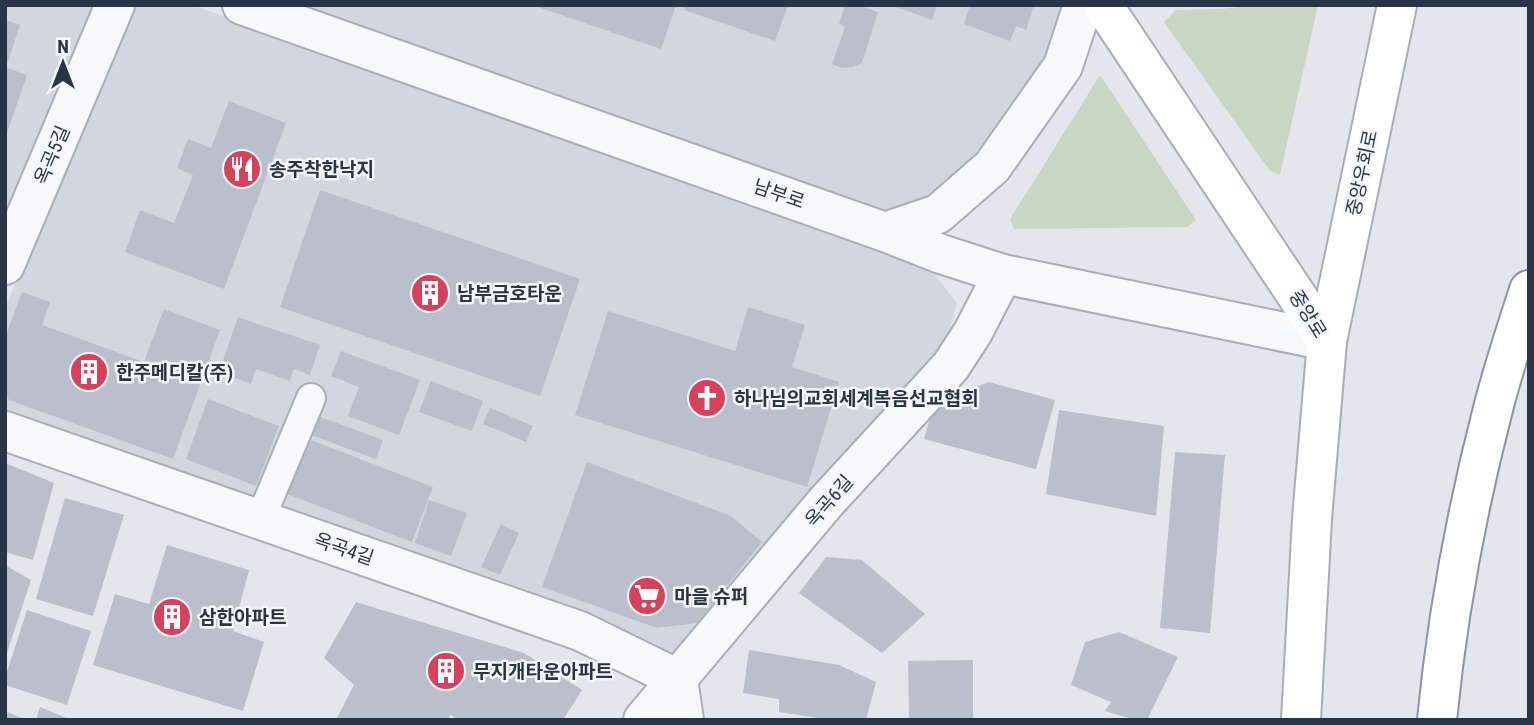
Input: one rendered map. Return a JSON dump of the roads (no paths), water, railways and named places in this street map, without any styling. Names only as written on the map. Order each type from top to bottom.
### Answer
[{"type":"main road","name":"중앙로","points":[[1103,5],[1327,341],[1312,519],[1301,720]]},
{"type":"main road","name":"중앙우회로","points":[[1327,341],[1397,5]]},
{"type":"main road","points":[[1437,720],[1471,497],[1493,410],[1529,290]]},
{"type":"street","name":"옥곡5길","points":[[5,265],[116,5]]},
{"type":"street","name":"남부로","points":[[242,5],[1003,274],[1327,341]]},
{"type":"street","points":[[885,232],[938,214],[992,167],[1063,66],[1083,5]]},
{"type":"street","name":"옥곡6길","points":[[643,720],[826,502],[951,366],[973,332],[1003,274]]},
{"type":"street","name":"옥곡4길","points":[[5,431],[580,631],[678,679]]},
{"type":"street","points":[[678,679],[684,720]]},
{"type":"lane","points":[[260,520],[311,398]]},
{"type":"place","name":"송주착한낙지","points":[[242,169]]},
{"type":"place","name":"남부금호타운","points":[[430,293]]},
{"type":"place","name":"한주메디칼(주)","points":[[89,372]]},
{"type":"place","name":"하나님의교회세계복음선교협회","points":[[707,398]]},
{"type":"place","name":"마을 슈퍼","points":[[647,596]]},
{"type":"place","name":"삼한아파트","points":[[172,617]]},
{"type":"place","name":"무지개타운아파트","points":[[446,671]]}]
